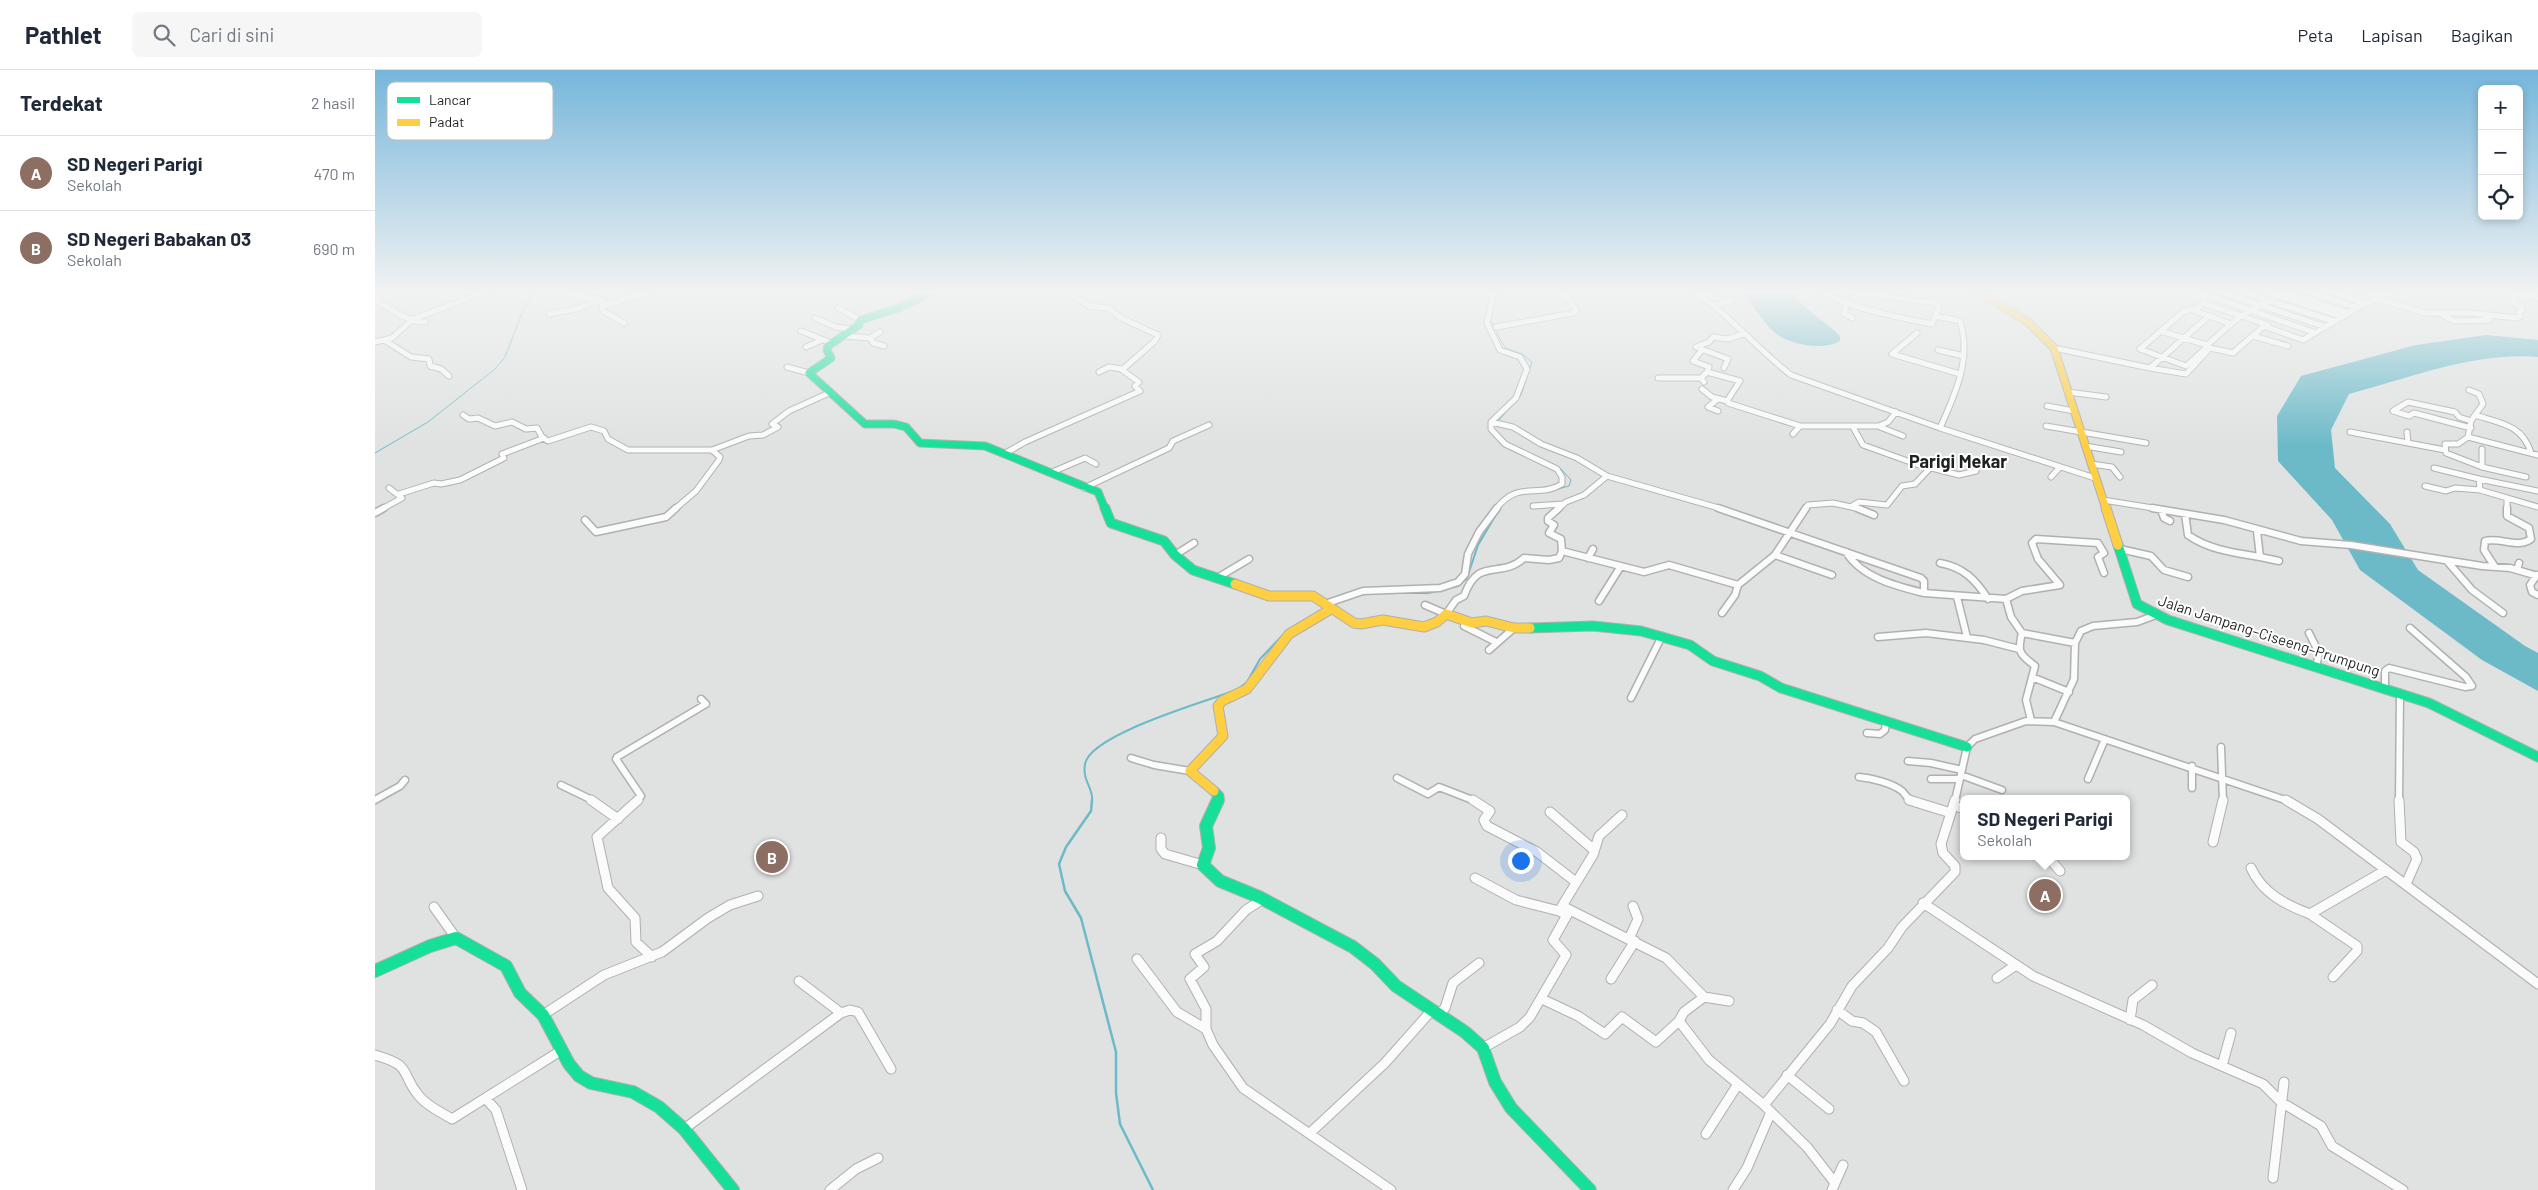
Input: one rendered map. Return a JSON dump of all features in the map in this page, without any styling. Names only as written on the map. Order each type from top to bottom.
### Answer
[{"type":"street","points":[[388,342],[411,357],[429,360],[430,366],[441,369],[449,376]]},
{"type":"street","points":[[806,347],[817,342]]},
{"type":"street","points":[[873,342],[884,346]]},
{"type":"street","points":[[1122,369],[1154,342]]},
{"type":"street","points":[[1491,422],[1516,398],[1527,371],[1520,357],[1500,350],[1496,342]]},
{"type":"street","points":[[1708,342],[1696,347],[1701,351],[1728,360],[1724,368]]},
{"type":"street","points":[[1753,342],[1785,372],[1812,384],[2060,468],[2095,478]]},
{"type":"street","points":[[1906,342],[1892,354],[1960,374]]},
{"type":"street","points":[[1940,428],[1950,407],[1960,374],[1964,356],[1964,342]]},
{"type":"street","name":"Jalan Jampang–Ciseeng–Prumpung","points":[[2050,342],[2120,549],[2134,599],[2142,608],[2156,615],[2445,709],[2538,757]]},
{"type":"street","points":[[2147,342],[2139,349],[2185,366],[2210,342]]},
{"type":"street","points":[[2150,368],[2179,342]]},
{"type":"street","points":[[2198,342],[2230,352],[2241,342]]},
{"type":"street","points":[[2053,348],[2186,374],[2210,348],[2233,353],[2246,342]]},
{"type":"street","points":[[2275,342],[2288,346]]},
{"type":"street","points":[[809,373],[831,358],[827,350],[831,343]]},
{"type":"street","points":[[1938,350],[1964,356]]},
{"type":"street","points":[[1658,378],[1703,380],[1709,366],[1693,361],[1701,351]]},
{"type":"street","points":[[1004,454],[1073,420],[1139,391],[1135,386],[1139,381],[1124,373],[1122,369],[1109,367],[1099,372]]},
{"type":"street","points":[[787,368],[809,373],[827,387],[829,393],[839,399],[846,408],[865,424],[903,426],[911,430],[920,443],[985,446],[1084,488],[1096,490],[1111,523],[1164,541],[1175,555],[1193,570],[1262,595],[1276,598],[1313,596],[1357,624],[1383,620],[1427,627],[1446,614],[1456,600],[1464,596],[1469,582],[1477,574],[1488,569],[1514,567],[1524,558],[1553,560],[1559,558],[1562,551],[1561,540],[1549,533],[1554,525],[1548,520],[1563,504]]},
{"type":"street","points":[[1707,372],[1740,381],[1727,401]]},
{"type":"street","points":[[1702,389],[1718,399],[1733,405],[1800,426],[1879,426],[1888,422],[1896,412]]},
{"type":"street","points":[[2469,390],[2479,394],[2483,404],[2471,421],[2468,437],[2458,444],[2445,444],[2447,454],[2482,467],[2527,476]]},
{"type":"street","points":[[2068,392],[2106,396]]},
{"type":"street","points":[[399,494],[434,483],[439,485],[451,484],[504,458],[502,454],[544,438],[551,440],[591,427],[604,432],[608,439],[628,450],[712,450],[749,436],[759,436],[768,433],[778,427],[773,424],[789,411],[829,393]]},
{"type":"street","points":[[1718,399],[1708,407],[1718,411]]},
{"type":"street","points":[[2471,421],[2459,417],[2455,412],[2407,402],[2393,411],[2409,416],[2414,413],[2429,416],[2434,420],[2471,428]]},
{"type":"street","points":[[2047,406],[2074,411]]},
{"type":"street","points":[[463,415],[469,419],[478,418],[495,426],[512,422],[526,429],[537,428],[544,438]]},
{"type":"street","points":[[2475,415],[2519,430],[2528,440],[2531,453]]},
{"type":"street","points":[[1491,422],[1513,427],[1541,444],[1577,458],[1607,476],[1689,498],[1921,578],[1924,581],[1925,594]]},
{"type":"street","points":[[1190,771],[1223,736],[1217,706],[1219,703],[1247,688],[1289,634],[1328,606],[1363,591],[1440,588],[1457,582],[1465,574],[1468,554],[1479,532],[1501,503],[1520,490],[1561,486],[1562,477],[1557,469],[1505,444],[1493,433],[1491,422]]},
{"type":"street","points":[[1084,488],[1169,448],[1172,446],[1173,441],[1209,425]]},
{"type":"street","points":[[1793,434],[1800,426]]},
{"type":"street","points":[[1879,426],[1903,436]]},
{"type":"street","points":[[2046,426],[2146,443]]},
{"type":"street","points":[[1853,427],[1863,445],[1930,468],[1962,476],[1976,471]]},
{"type":"street","points":[[2350,432],[2445,450]]},
{"type":"street","points":[[2407,432],[2408,443]]},
{"type":"street","points":[[2468,437],[2538,455]]},
{"type":"street","points":[[2528,440],[2538,442]]},
{"type":"street","points":[[2085,446],[2121,452]]},
{"type":"street","points":[[2482,449],[2482,467]]},
{"type":"street","points":[[585,520],[596,532],[666,517],[696,491],[719,460],[720,457],[712,450]]},
{"type":"street","points":[[1050,473],[1085,458],[1096,464]]},
{"type":"street","points":[[2459,459],[2460,474]]},
{"type":"street","points":[[2091,464],[2112,467],[2113,472],[2119,474],[2120,477]]},
{"type":"street","points":[[1853,506],[1859,502],[1887,505],[1899,488],[1915,484],[1930,468]]},
{"type":"street","points":[[2051,477],[2060,468]]},
{"type":"street","points":[[2434,468],[2538,491]]},
{"type":"street","points":[[1533,506],[1563,504],[1584,495],[1607,476]]},
{"type":"street","points":[[2479,479],[2480,490]]},
{"type":"street","points":[[2425,486],[2446,491],[2455,488],[2480,490],[2538,507]]},
{"type":"street","points":[[375,514],[401,500],[403,497],[389,488]]},
{"type":"street","points":[[2507,498],[2507,516],[2526,526],[2538,528]]},
{"type":"street","points":[[2103,500],[2231,522],[2301,541],[2351,545],[2447,561],[2517,570],[2538,576],[2530,584],[2533,594],[2538,595]]},
{"type":"street","points":[[1722,613],[1735,595],[1738,586],[1775,555],[1791,534],[1808,505],[1825,501],[1853,506],[1874,515]]},
{"type":"street","points":[[2161,510],[2164,518],[2170,521]]},
{"type":"street","points":[[2185,514],[2188,535],[2193,539],[2219,547],[2224,551],[2279,561]]},
{"type":"street","points":[[2495,567],[2484,550],[2485,541],[2491,539],[2527,543],[2531,539],[2530,532],[2526,526]]},
{"type":"street","points":[[2257,530],[2261,557]]},
{"type":"street","points":[[1846,552],[1852,562],[1887,584],[1925,594],[1957,597],[2007,599],[2022,591],[2060,584],[2034,551],[2032,543],[2036,539],[2098,543],[2103,553],[2098,557],[2104,574]]},
{"type":"street","points":[[1175,555],[1194,544]]},
{"type":"street","points":[[1588,558],[1593,549]]},
{"type":"street","points":[[2120,549],[2153,557],[2165,570],[2188,577]]},
{"type":"street","points":[[1562,551],[1648,572],[1657,566],[1669,564],[1738,586]]},
{"type":"street","points":[[1775,555],[1833,576]]},
{"type":"street","points":[[1217,578],[1249,559]]},
{"type":"street","points":[[2447,561],[2459,577],[2478,596],[2503,612]]},
{"type":"street","points":[[1940,563],[1956,565],[1969,574],[1988,599]]},
{"type":"street","points":[[2517,570],[2519,563]]},
{"type":"street","points":[[1599,602],[1621,566]]},
{"type":"street","points":[[1957,597],[1967,637]]},
{"type":"street","points":[[2007,599],[2011,617],[2022,633],[2075,643]]},
{"type":"street","points":[[1425,605],[1446,614],[1463,626],[1496,642]]},
{"type":"street","points":[[2053,722],[2076,674],[2075,643],[2079,632],[2088,627],[2137,622],[2156,615]]},
{"type":"street","points":[[1463,626],[1486,621],[1514,628],[1551,629],[1593,626],[1632,630],[1662,636],[1690,645],[1713,661],[1760,676],[1781,688],[1967,747]]},
{"type":"street","points":[[1489,650],[1496,642],[1507,637],[1514,628]]},
{"type":"street","points":[[2385,689],[2385,671],[2389,668],[2471,687],[2466,677],[2410,628]]},
{"type":"street","points":[[1878,637],[1913,632],[1967,637],[2019,649]]},
{"type":"street","points":[[2022,633],[2019,649],[2021,654],[2034,664],[2025,702],[2026,710],[2031,720]]},
{"type":"street","points":[[2309,633],[2319,653],[2316,667]]},
{"type":"street","points":[[1631,698],[1662,636]]},
{"type":"street","points":[[2032,677],[2069,692]]},
{"type":"street","points":[[2400,693],[2398,790],[2401,842],[2417,857],[2406,884]]},
{"type":"street","points":[[651,957],[636,942],[635,918],[609,888],[596,840],[641,796],[615,759],[674,721],[701,709],[706,704],[701,699]]},
{"type":"street","points":[[1733,1190],[1747,1168],[1767,1108],[1787,1075],[1830,1024],[1852,986],[1888,948],[1902,927],[1955,872],[1955,866],[1943,853],[1941,844],[1952,809],[1967,747],[1975,740],[2031,720],[2053,722],[2222,776],[2284,799],[2318,819],[2538,984]]},
{"type":"street","points":[[1867,733],[1880,734],[1885,730],[1886,721]]},
{"type":"street","points":[[2088,779],[2095,758],[2105,740]]},
{"type":"street","points":[[2213,842],[2222,803],[2221,747]]},
{"type":"street","points":[[1131,758],[1154,765],[1190,771],[1217,793],[1219,796],[1204,827],[1203,835],[1209,848],[1203,865]]},
{"type":"street","points":[[1908,761],[1931,763],[2002,790]]},
{"type":"street","points":[[2192,766],[2192,788]]},
{"type":"street","points":[[1931,779],[1961,774]]},
{"type":"street","points":[[1859,777],[1870,778],[1902,790],[1909,800],[1960,809]]},
{"type":"street","points":[[1397,778],[1428,794],[1439,787],[1470,798],[1490,810],[1484,820],[1487,826],[1537,852],[1576,882]]},
{"type":"street","points":[[375,800],[401,786],[405,780]]},
{"type":"street","points":[[561,784],[597,803],[618,819]]},
{"type":"street","points":[[1550,812],[1565,823],[1574,836],[1594,850]]},
{"type":"street","points":[[1560,908],[1594,850],[1602,832],[1622,815]]},
{"type":"street","points":[[1161,838],[1161,849],[1165,854],[1203,865],[1220,881],[1263,899],[1353,946],[1375,964],[1396,986],[1465,1032],[1483,1048],[1495,1082],[1511,1108],[1590,1190]]},
{"type":"street","points":[[2050,860],[2060,871]]},
{"type":"street","points":[[2251,868],[2257,882],[2283,901],[2310,914],[2357,946],[2357,951],[2333,977]]},
{"type":"street","points":[[2310,914],[2386,870]]},
{"type":"street","points":[[1475,878],[1516,900],[1560,908],[1632,940],[1666,958],[1704,997],[1729,1001]]},
{"type":"street","points":[[543,1015],[604,975],[651,957],[672,946],[708,918],[730,905],[758,896]]},
{"type":"street","points":[[1206,1029],[1209,1020],[1208,1012],[1190,979],[1204,967],[1195,954],[1217,941],[1246,910],[1263,899]]},
{"type":"street","points":[[1923,904],[2038,979],[2062,987],[2148,1027],[2192,1053],[2268,1087],[2281,1102],[2321,1126],[2333,1146],[2403,1190]]},
{"type":"street","points":[[1611,979],[1632,940],[1638,919],[1633,906]]},
{"type":"street","points":[[434,908],[456,938],[501,962],[512,974],[520,992],[543,1015],[573,1069],[585,1080],[641,1096],[685,1129],[733,1190]]},
{"type":"street","points":[[1483,1048],[1520,1027],[1530,1017],[1542,999],[1566,955],[1553,940],[1567,915],[1560,908]]},
{"type":"street","points":[[375,971],[430,946],[456,938]]},
{"type":"street","points":[[1137,960],[1177,1012],[1206,1029],[1214,1049],[1229,1072],[1243,1088],[1391,1190]]},
{"type":"street","points":[[1309,1133],[1385,1063],[1435,1012],[1448,1004],[1451,987],[1454,982],[1479,963]]},
{"type":"street","points":[[1997,978],[2016,965]]},
{"type":"street","points":[[799,982],[841,1013]]},
{"type":"street","points":[[2130,1020],[2133,1000],[2152,985]]},
{"type":"street","points":[[1542,999],[1578,1016],[1605,1034],[1622,1017],[1656,1042],[1679,1021],[1684,1012],[1704,997]]},
{"type":"street","points":[[685,1129],[841,1013],[850,1010],[858,1012],[891,1069]]},
{"type":"street","points":[[1837,1010],[1854,1022],[1865,1024],[1875,1032],[1904,1081]]},
{"type":"street","points":[[1679,1021],[1703,1054],[1767,1108],[1807,1147],[1833,1186]]},
{"type":"street","points":[[2222,1066],[2231,1033]]},
{"type":"street","points":[[375,1055],[392,1060],[405,1069],[418,1095],[428,1105],[448,1118],[457,1117],[562,1050]]},
{"type":"street","points":[[1787,1075],[1829,1109]]},
{"type":"street","points":[[2273,1178],[2284,1082]]},
{"type":"street","points":[[1706,1134],[1738,1084]]},
{"type":"street","points":[[486,1099],[496,1110],[522,1190]]},
{"type":"street","points":[[830,1190],[856,1169],[878,1158]]},
{"type":"street","points":[[1833,1186],[1843,1165]]},
{"type":"water","points":[[1794,342],[1837,342],[1824,346]]},
{"type":"water","points":[[2435,342],[2538,342],[2538,357],[2514,356],[2466,362],[2349,394],[2331,430],[2335,468],[2390,524],[2418,570],[2525,646],[2538,653],[2538,691],[2482,660],[2360,570],[2332,520],[2278,461],[2277,416],[2301,376],[2416,345]]},
{"type":"waterway","points":[[375,453],[428,422],[495,369],[505,357],[511,342]]},
{"type":"waterway","points":[[1498,421],[1521,395],[1532,362],[1522,354],[1505,348],[1502,342]]},
{"type":"waterway","points":[[1536,456],[1560,468],[1571,480],[1569,486],[1551,491]]},
{"type":"waterway","points":[[1500,509],[1503,504]]},
{"type":"waterway","points":[[1386,593],[1428,593],[1458,586],[1467,578],[1478,545],[1500,508]]},
{"type":"waterway","points":[[1291,628],[1305,620]]},
{"type":"waterway","points":[[1238,689],[1247,682],[1260,659],[1282,636]]},
{"type":"waterway","points":[[1092,800],[1085,775],[1085,764],[1092,753],[1106,742],[1149,721],[1231,692]]},
{"type":"waterway","points":[[1092,800],[1091,811],[1066,847],[1059,864],[1065,891],[1081,918],[1116,1052],[1116,1093],[1120,1124],[1153,1190]]},
{"type":"traffic: fast","points":[[834,342],[828,346],[827,350],[831,358],[809,373],[865,424],[894,424],[906,427],[920,443],[985,446],[1098,492],[1111,523],[1164,541],[1175,555],[1193,570],[1235,584]]},
{"type":"traffic: fast","points":[[2118,545],[2137,604],[2168,620],[2429,703],[2538,757]]},
{"type":"traffic: fast","points":[[1530,628],[1593,626],[1641,631],[1690,645],[1713,661],[1760,676],[1781,688],[1967,747]]},
{"type":"traffic: fast","points":[[1214,791],[1219,796],[1206,826],[1206,839],[1209,848],[1203,865],[1220,881],[1259,897],[1353,947],[1375,964],[1396,986],[1465,1032],[1483,1048],[1495,1082],[1511,1108],[1590,1190]]},
{"type":"traffic: fast","points":[[375,971],[430,946],[456,938],[506,966],[520,993],[543,1015],[569,1064],[579,1076],[591,1083],[633,1092],[659,1107],[684,1129],[733,1190]]},
{"type":"traffic: slow","points":[[2049,342],[2054,348],[2118,545]]},
{"type":"traffic: slow","points":[[1235,584],[1269,596],[1313,596],[1354,623],[1361,624],[1383,620],[1424,627],[1437,622],[1446,614],[1472,623],[1486,621],[1514,628],[1530,628]]},
{"type":"traffic: slow","points":[[1214,791],[1190,771],[1223,736],[1218,706],[1222,701],[1247,689],[1289,634],[1331,609]]},
{"type":"place","name":"SD Negeri Babakan 03","points":[[772,857]]},
{"type":"place","name":"SD Negeri Parigi","points":[[2045,895]]},
{"type":"district","name":"Parigi Mekar","points":[[1958,462]]}]
